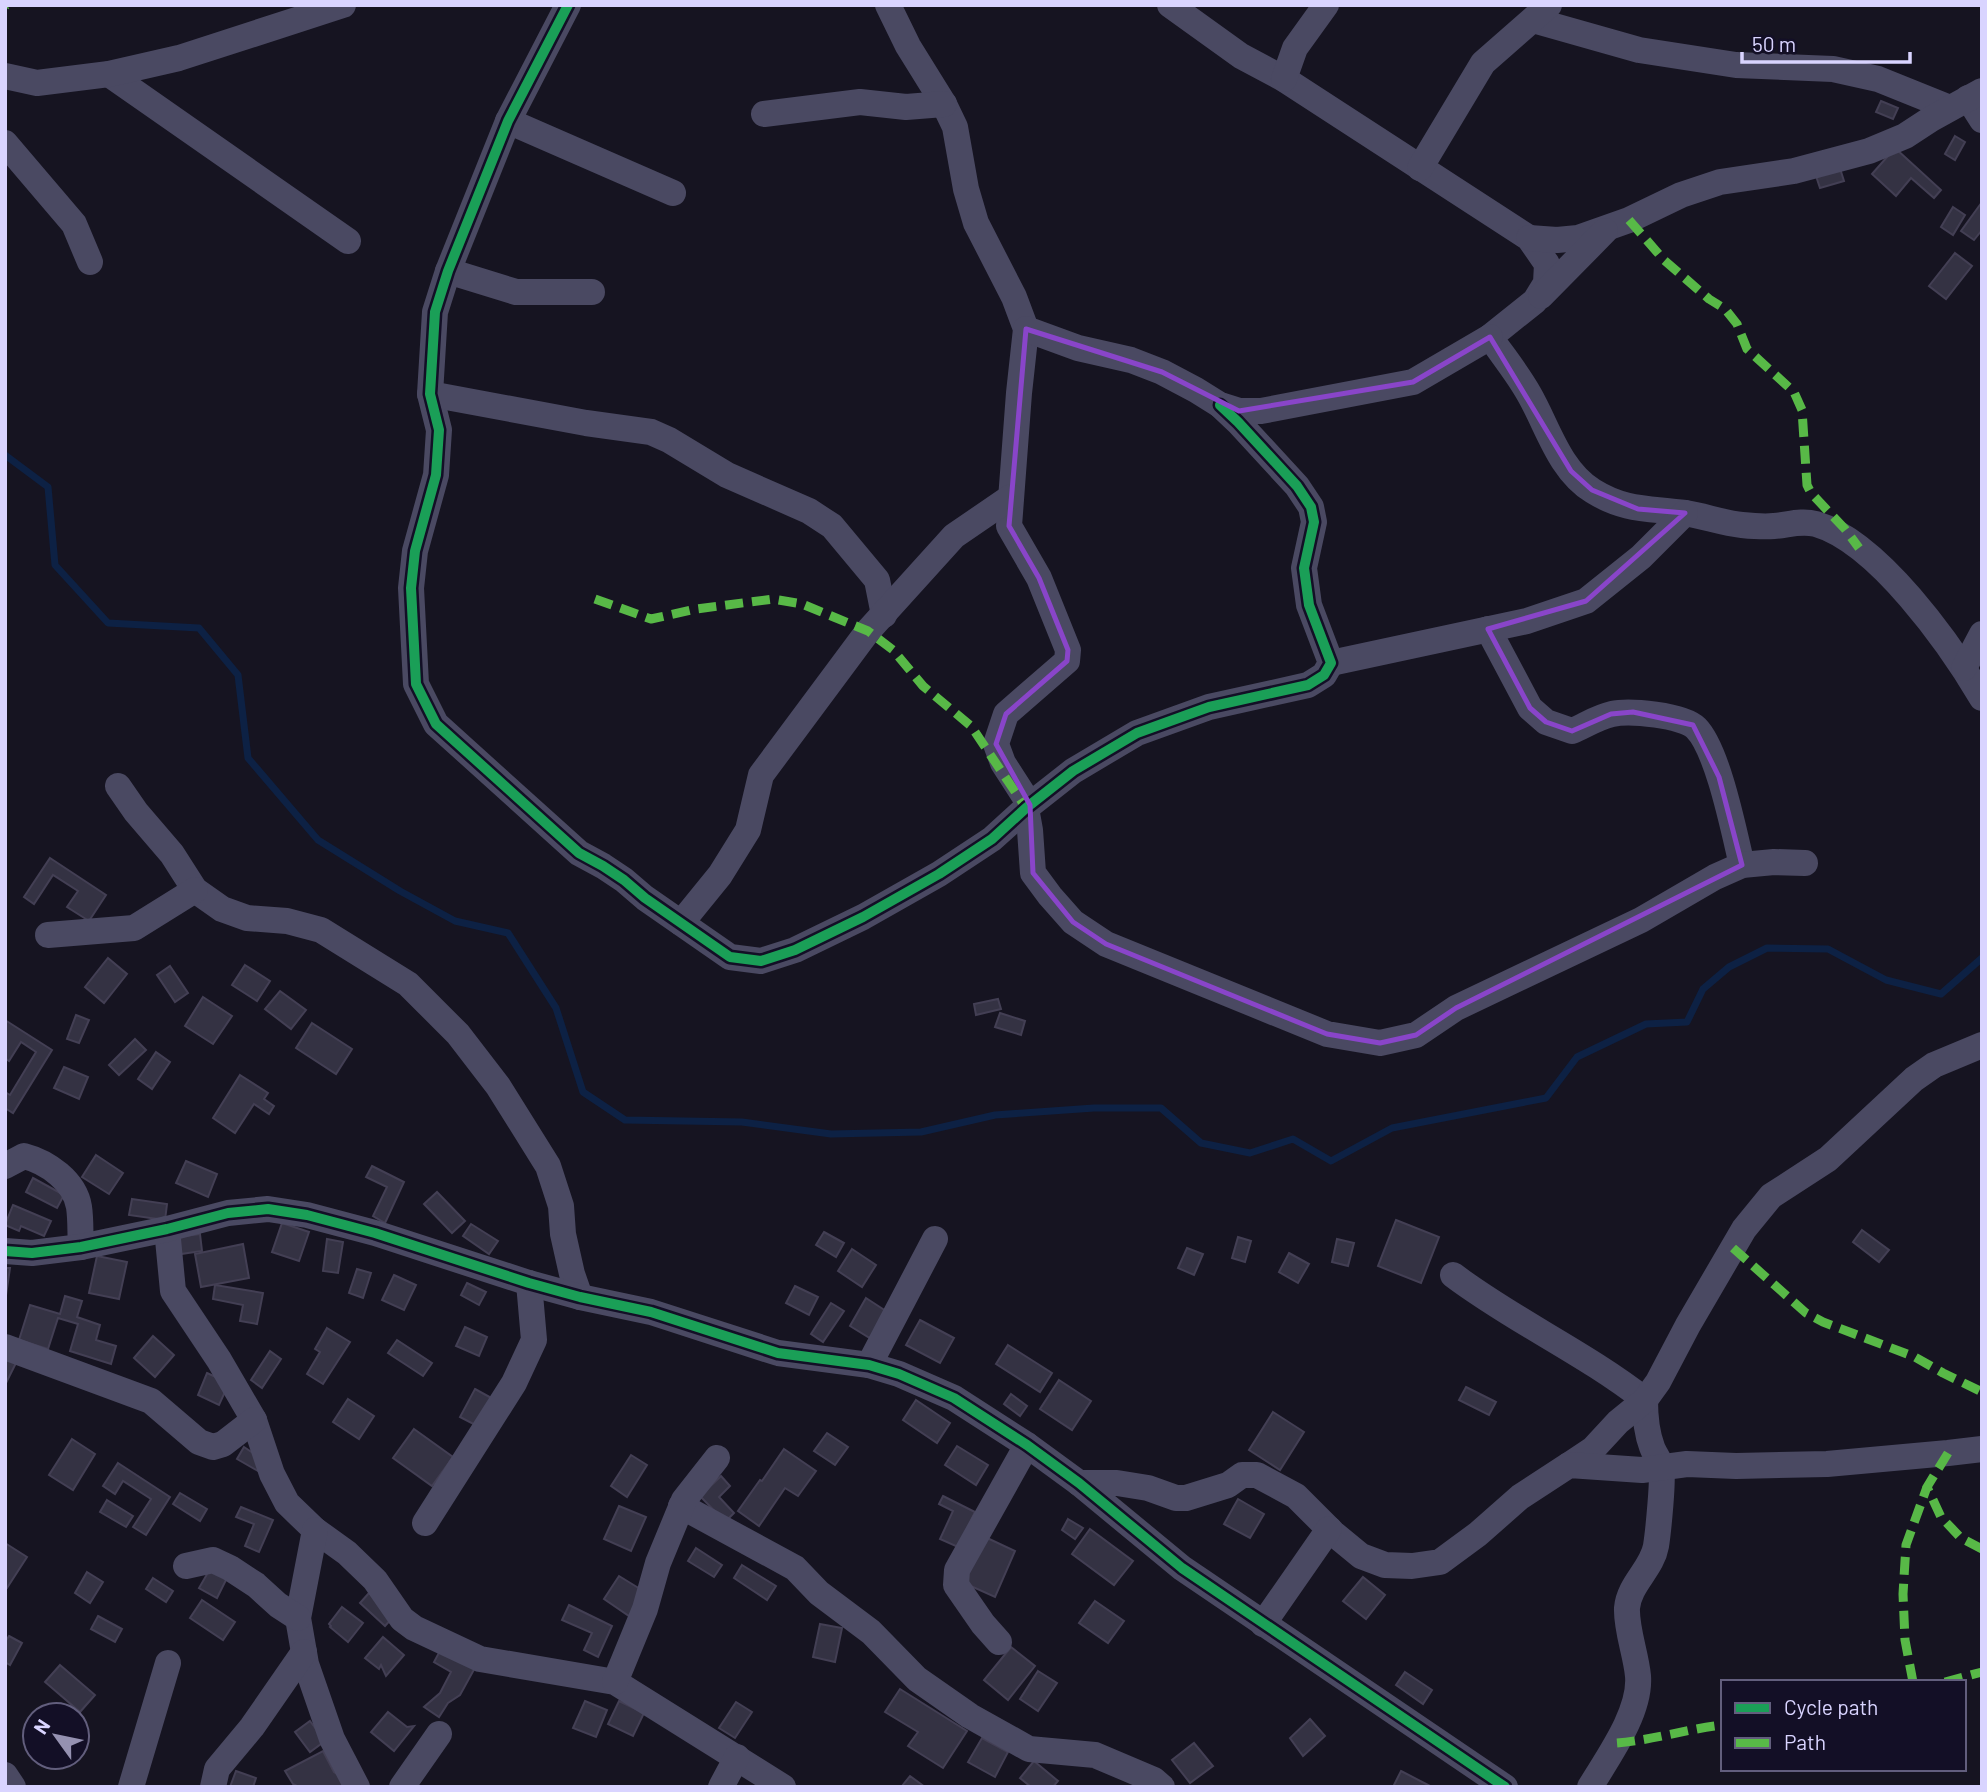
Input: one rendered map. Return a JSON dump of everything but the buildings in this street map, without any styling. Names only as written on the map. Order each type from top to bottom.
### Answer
[{"type":"street","points":[[5,76],[37,83],[109,74],[179,58],[343,5]]},
{"type":"street","points":[[568,5],[508,121],[448,271],[435,313],[430,394],[439,430],[436,475],[415,551],[411,588],[416,684],[436,724],[579,853],[614,873],[730,957],[761,961],[795,950],[863,916],[939,874],[992,839],[1073,771],[1137,733],[1209,707],[1308,685],[1324,675],[1331,663],[1527,621],[1586,601],[1641,557],[1685,513]]},
{"type":"street","points":[[888,5],[908,46],[955,127],[966,189],[976,223],[1014,296],[1026,329],[1009,526],[1039,578],[1068,650],[1067,661],[1006,714],[996,744],[1028,807],[1033,873],[1073,922],[1105,944],[1327,1034],[1380,1043],[1416,1035],[1456,1008],[1641,920],[1742,865],[1805,863]]},
{"type":"street","points":[[1170,5],[1241,57],[1284,79],[1529,238],[1547,264],[1546,283],[1535,301]]},
{"type":"street","points":[[1284,79],[1295,48],[1326,5]]},
{"type":"street","points":[[1420,168],[1483,63],[1541,13],[1639,50],[1736,65],[1833,69],[1970,104]]},
{"type":"street","points":[[109,74],[348,241]]},
{"type":"street","points":[[764,114],[860,102],[906,107],[944,104]]},
{"type":"street","points":[[1529,238],[1578,238],[1629,220],[1681,195],[1720,182],[1794,171],[1869,151],[1970,104]]},
{"type":"street","points":[[508,121],[673,193]]},
{"type":"street","points":[[5,143],[74,224],[90,262]]},
{"type":"street","points":[[1220,405],[1240,411],[1261,411],[1413,382],[1490,337],[1535,301],[1608,227]]},
{"type":"street","points":[[448,271],[516,292],[592,292]]},
{"type":"street","points":[[1026,329],[1078,348],[1131,360],[1196,390],[1220,405],[1238,422],[1297,486],[1311,507],[1314,522],[1304,568],[1309,605],[1331,663]]},
{"type":"street","points":[[1490,337],[1529,394],[1546,430],[1571,471],[1592,490],[1622,505],[1638,509],[1685,513],[1740,525],[1775,526],[1799,522],[1816,524],[1835,533],[1876,562],[1946,641],[1982,698]]},
{"type":"street","points":[[430,394],[586,423],[651,432],[669,440],[727,475],[808,510],[832,526],[877,580],[884,615]]},
{"type":"street","points":[[681,923],[720,875],[748,830],[761,775],[868,631],[954,536],[1011,497]]},
{"type":"street","points":[[1488,629],[1530,708],[1546,722],[1572,731],[1611,714],[1633,712],[1661,715],[1693,725],[1704,738],[1719,778],[1742,865]]},
{"type":"street","points":[[1964,668],[1982,634]]},
{"type":"street","points":[[118,786],[172,854],[195,890],[222,909],[247,918],[287,921],[321,930],[408,984],[458,1034],[498,1086],[548,1166],[559,1198],[563,1234],[580,1297]]},
{"type":"street","points":[[48,934],[134,928],[195,890]]},
{"type":"street","points":[[1079,1483],[1117,1483],[1147,1488],[1176,1498],[1186,1498],[1228,1485],[1242,1475],[1257,1475],[1296,1496],[1361,1556],[1385,1565],[1412,1566],[1440,1562],[1478,1534],[1520,1497],[1593,1449],[1618,1422],[1645,1400],[1658,1382],[1744,1229],[1771,1196],[1828,1159],[1914,1079],[1934,1065],[1982,1045]]},
{"type":"street","points":[[5,1166],[23,1156],[34,1159],[47,1165],[70,1185],[79,1205],[81,1247]]},
{"type":"street","points":[[5,1251],[32,1253],[81,1247],[228,1213],[268,1209],[307,1215],[375,1233],[529,1283],[651,1312],[778,1353],[869,1365],[899,1374],[954,1398],[1027,1445],[1079,1483],[1182,1568],[1505,1787]]},
{"type":"street","points":[[167,1229],[173,1291],[219,1360],[254,1420],[272,1474],[287,1503],[375,1580],[402,1619],[421,1632],[480,1659],[615,1682],[783,1787]]},
{"type":"street","points":[[869,1365],[935,1239]]},
{"type":"street","points":[[1453,1275],[1482,1297],[1621,1381],[1645,1400],[1646,1425],[1662,1468],[1656,1547],[1649,1566],[1628,1601],[1627,1612],[1639,1681],[1636,1699],[1617,1743],[1590,1787]]},
{"type":"street","points":[[425,1523],[514,1383],[534,1340],[529,1283]]},
{"type":"street","points":[[5,1347],[151,1401],[199,1442],[213,1447],[222,1444],[254,1420]]},
{"type":"street","points":[[1569,1465],[1642,1470],[1688,1464],[1827,1464],[1948,1453],[1980,1444]]},
{"type":"street","points":[[999,1642],[956,1585],[957,1570],[1027,1445]]},
{"type":"street","points":[[615,1682],[645,1609],[658,1563],[681,1506],[718,1458]]},
{"type":"street","points":[[681,1506],[795,1568],[819,1593],[871,1632],[917,1679],[970,1716],[1029,1749],[1095,1755],[1154,1780],[1162,1787]]},
{"type":"street","points":[[1263,1624],[1329,1529]]},
{"type":"street","points":[[315,1530],[298,1618],[306,1664],[332,1739],[357,1787]]},
{"type":"street","points":[[186,1566],[213,1560],[256,1585],[278,1605],[298,1618]]},
{"type":"street","points":[[213,1787],[217,1769],[252,1727],[304,1652]]},
{"type":"street","points":[[131,1787],[168,1663]]},
{"type":"street","points":[[402,1787],[439,1734]]},
{"type":"street","points":[[721,1787],[737,1757]]},
{"type":"street","points":[[5,1775],[13,1787]]},
{"type":"highlighted area","points":[[1026,329],[1162,372],[1239,411],[1413,382],[1490,337],[1571,471],[1592,490],[1638,509],[1685,513],[1586,601],[1488,629],[1530,708],[1546,722],[1572,731],[1611,714],[1633,712],[1693,725],[1719,777],[1742,865],[1456,1008],[1416,1035],[1380,1043],[1327,1034],[1106,944],[1073,922],[1033,873],[1030,805],[996,744],[1006,714],[1067,661],[1068,650],[1039,578],[1009,526]]},
{"type":"waterway","points":[[5,455],[48,487],[55,565],[108,623],[199,628],[238,675],[248,758],[318,840],[400,891],[455,921],[508,933],[556,1008],[583,1092],[625,1120],[742,1122],[831,1134],[921,1132],[995,1115],[1094,1108],[1161,1108],[1201,1143],[1250,1153],[1293,1139],[1331,1161],[1392,1128],[1546,1098],[1577,1057],[1646,1024],[1687,1022],[1703,989],[1729,967],[1767,948],[1828,949],[1886,980],[1941,994],[1982,958]]},
{"type":"marked path","points":[[1629,220],[1664,260],[1709,299],[1725,309],[1737,324],[1747,349],[1794,392],[1802,410],[1807,485],[1859,548]]},
{"type":"marked path","points":[[595,599],[651,619],[696,609],[773,599],[802,604],[868,631],[893,650],[923,686],[971,726],[1026,808]]},
{"type":"marked path","points":[[1733,1248],[1806,1313],[1915,1357],[1982,1392]]},
{"type":"marked path","points":[[1948,1453],[1927,1487],[1941,1517],[1961,1538],[1982,1549]]},
{"type":"marked path","points":[[1913,1680],[1905,1640],[1903,1594],[1906,1545],[1927,1487]]},
{"type":"marked path","points":[[1952,1680],[1982,1672]]},
{"type":"marked path","points":[[1617,1743],[1721,1725]]},
{"type":"cycle path","points":[[568,5],[508,121],[448,271],[435,312],[430,394],[439,430],[436,475],[415,551],[411,588],[416,684],[436,724],[579,853],[624,880],[645,898],[730,957],[761,961],[795,950],[863,917],[939,874],[992,839],[1073,771],[1137,733],[1209,707],[1308,685],[1324,675],[1331,663],[1309,605],[1304,568],[1314,522],[1311,507],[1297,486],[1220,405]]},
{"type":"cycle path","points":[[5,1251],[32,1253],[81,1247],[228,1213],[268,1209],[307,1215],[375,1233],[529,1283],[651,1312],[778,1353],[869,1365],[899,1374],[954,1398],[1027,1445],[1079,1483],[1182,1568],[1505,1787]]}]
